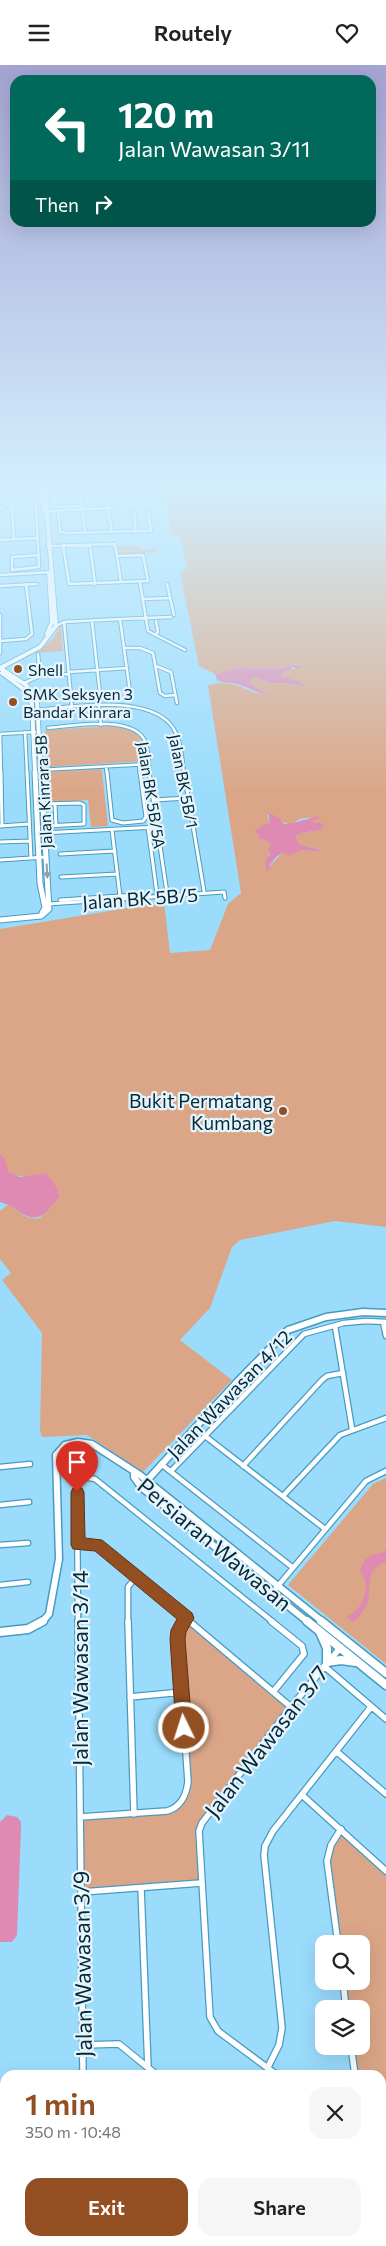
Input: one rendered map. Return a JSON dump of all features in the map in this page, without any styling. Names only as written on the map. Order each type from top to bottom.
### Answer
[{"type":"street","points":[[0,641],[26,639],[32,634],[32,621],[28,612],[26,590]]},
{"type":"street","points":[[1,670],[36,646],[50,629],[52,614],[51,590]]},
{"type":"street","points":[[1,670],[35,651],[49,638],[56,626],[52,590]]},
{"type":"street","points":[[141,590],[148,631],[185,650]]},
{"type":"street","points":[[56,626],[64,623],[172,616],[168,590]]},
{"type":"street","points":[[143,599],[170,598]]},
{"type":"street","points":[[0,615],[0,653]]},
{"type":"street","points":[[56,618],[64,623]]},
{"type":"street","points":[[120,619],[130,692]]},
{"type":"street","points":[[92,621],[100,693]]},
{"type":"street","points":[[155,635],[158,632],[156,621]]},
{"type":"street","points":[[64,623],[72,708]]},
{"type":"street","points":[[124,648],[140,648],[153,653],[160,693],[165,696],[176,695]]},
{"type":"street","points":[[38,653],[40,676]]},
{"type":"street","points":[[156,666],[170,671],[177,703]]},
{"type":"street","points":[[24,683],[40,676],[127,669]]},
{"type":"street","name":"Jalan Kinrara 5B","points":[[1,670],[24,683],[36,697],[46,833],[47,904]]},
{"type":"street","name":"Jalan Kinrara 5B","points":[[1,670],[26,691],[31,700],[40,892],[47,904]]},
{"type":"street","name":"Jalan BK 5B/1","points":[[32,710],[118,706],[141,708],[160,716],[170,723],[178,734],[204,891]]},
{"type":"street","points":[[99,707],[101,725]]},
{"type":"street","name":"Jalan BK 5B/5A","points":[[48,728],[101,725],[127,726],[142,733],[149,764],[167,893]]},
{"type":"street","points":[[29,824],[1,826],[0,734],[39,731]]},
{"type":"street","points":[[25,732],[31,857]]},
{"type":"street","points":[[34,771],[149,764]]},
{"type":"street","points":[[106,767],[112,820],[115,823],[130,823],[143,821],[146,817],[139,765]]},
{"type":"street","points":[[154,800],[188,798]]},
{"type":"street","points":[[44,804],[80,803],[84,805],[85,813],[84,824],[45,826]]},
{"type":"street","points":[[55,804],[56,826]]},
{"type":"street","points":[[148,827],[157,894]]},
{"type":"street","points":[[38,834],[158,827]]},
{"type":"street","points":[[112,830],[120,896]]},
{"type":"street","points":[[0,843],[30,841]]},
{"type":"street","points":[[60,854],[115,851]]},
{"type":"street","points":[[0,859],[46,857]]},
{"type":"street","points":[[61,877],[118,874]]},
{"type":"street","name":"Jalan BK 5B/5","points":[[60,900],[223,889]]},
{"type":"street","name":"Jalan BK 5B/5","points":[[47,904],[224,892],[225,898]]},
{"type":"street","points":[[0,919],[44,915],[48,912],[47,904]]},
{"type":"street","name":"Jalan Wawasan 4/12","points":[[141,1487],[288,1330],[326,1317],[363,1312],[386,1313]]},
{"type":"street","points":[[171,1471],[304,1334],[335,1325],[364,1321],[385,1322],[386,1336]]},
{"type":"street","points":[[335,1325],[352,1429]]},
{"type":"street","points":[[243,1466],[322,1380],[327,1376],[343,1373]]},
{"type":"street","points":[[283,1496],[340,1435],[386,1418]]},
{"type":"street","points":[[205,1436],[325,1529]]},
{"type":"street","points":[[0,1632],[37,1626],[46,1620],[50,1614],[59,1559],[54,1470],[56,1455],[60,1449],[71,1443],[92,1444],[134,1473]]},
{"type":"street","points":[[0,1467],[30,1464]]},
{"type":"street","points":[[161,1464],[292,1567]]},
{"type":"street","points":[[274,1590],[366,1481],[386,1471]]},
{"type":"street","name":"Persiaran Wawasan","points":[[134,1473],[146,1480],[320,1632],[386,1685]]},
{"type":"street","name":"Persiaran Wawasan","points":[[134,1473],[134,1477],[141,1487],[274,1590],[326,1625],[386,1673]]},
{"type":"street","name":"Jalan Wawasan 3/14","points":[[81,1852],[78,1545],[79,1483],[84,1477],[87,1476],[95,1479],[302,1645],[304,1654],[301,1659],[273,1692]]},
{"type":"street","points":[[0,1505],[29,1502]]},
{"type":"street","points":[[0,1545],[28,1543]]},
{"type":"street","points":[[78,1545],[98,1544],[291,1707]]},
{"type":"street","points":[[134,1813],[127,1593],[130,1583],[136,1577]]},
{"type":"street","points":[[0,1585],[28,1582]]},
{"type":"street","points":[[80,1817],[173,1809],[185,1797],[188,1782],[178,1634],[186,1618]]},
{"type":"street","points":[[326,1625],[338,1637],[340,1647],[351,1649],[366,1656]]},
{"type":"street","points":[[320,1632],[327,1648],[326,1664],[386,1719]]},
{"type":"street","name":"Jalan Wawasan 3/7","points":[[271,2070],[226,2038],[213,2025],[209,2005],[198,1839],[202,1823],[291,1707],[340,1647]]},
{"type":"street","points":[[326,1664],[351,1660],[360,1664]]},
{"type":"street","points":[[130,1697],[182,1692]]},
{"type":"street","points":[[268,2067],[279,2045],[282,2027],[264,1855],[265,1846],[273,1831],[371,1707]]},
{"type":"street","points":[[336,1751],[386,1794]]},
{"type":"street","points":[[302,1795],[386,1871]]},
{"type":"street","points":[[337,1935],[327,1861],[331,1845],[341,1829]]},
{"type":"street","name":"Jalan Wawasan 3/9","points":[[81,1852],[83,2070]]},
{"type":"street","points":[[82,1892],[201,1883]]},
{"type":"street","points":[[141,1889],[148,2068]]},
{"type":"street","points":[[83,2045],[113,2043],[119,2045],[151,2070]]},
{"type":"street","points":[[352,2055],[353,2070]]},
{"type":"shaded area","points":[[183,590],[386,590],[386,1227],[335,1221],[240,1240],[232,1247],[210,1308],[180,1340],[232,1380],[143,1472],[87,1435],[42,1437],[40,1431],[42,1333],[2,1280],[11,1273],[0,1259],[0,1211],[9,1204],[27,1217],[40,1218],[60,1194],[46,1173],[27,1177],[14,1175],[9,1172],[0,1154],[0,929],[164,902],[170,953],[210,950],[228,904],[241,893],[208,685],[233,684],[266,695],[250,683],[251,679],[256,678],[270,683],[286,683],[306,687],[297,681],[280,676],[284,671],[297,668],[297,664],[278,669],[241,668],[215,674],[199,666]],"holes":[[[270,813],[285,823],[290,824],[300,819],[312,818],[310,821],[320,830],[301,833],[296,836],[297,841],[302,846],[320,852],[302,850],[282,853],[269,867],[268,859],[271,845],[265,840],[259,839],[257,830],[270,823],[267,815]]]},
{"type":"shaded area","points":[[61,624],[63,651],[37,653],[53,639]]},
{"type":"shaded area","points":[[294,665],[303,666],[297,669],[292,667],[291,670],[284,671],[281,676],[298,681],[308,687],[286,683],[270,683],[256,678],[251,679],[250,683],[267,695],[237,684],[219,681],[215,674],[241,668],[278,669]]},
{"type":"shaded area","points":[[112,726],[129,730],[138,735],[143,744],[145,761],[47,767],[45,730]]},
{"type":"shaded area","points":[[102,770],[108,826],[91,827],[88,800],[51,802],[47,800],[46,772]]},
{"type":"shaded area","points":[[268,812],[279,818],[284,824],[318,816],[320,818],[310,822],[321,823],[324,826],[320,830],[301,833],[296,836],[303,846],[321,852],[302,850],[290,855],[282,853],[276,857],[267,871],[265,862],[270,854],[268,851],[271,845],[265,840],[259,839],[258,834],[254,832],[261,826],[270,823]]},
{"type":"shaded area","points":[[0,1154],[4,1158],[9,1172],[20,1177],[46,1173],[57,1188],[60,1196],[43,1215],[32,1218],[10,1205],[0,1202]]},
{"type":"shaded area","points":[[386,1478],[386,1664],[288,1585],[373,1484]]},
{"type":"shaded area","points":[[386,1548],[386,1562],[377,1567],[372,1573],[367,1604],[362,1613],[353,1622],[346,1617],[359,1607],[364,1597],[366,1587],[360,1570],[362,1565],[369,1557],[384,1552]]},
{"type":"shaded area","points":[[187,1618],[291,1707],[199,1831],[201,1883],[82,1892],[80,1817],[173,1809],[187,1790],[178,1639]]},
{"type":"shaded area","points":[[7,1815],[17,1817],[21,1822],[17,1935],[12,1942],[0,1942],[0,1822]]},
{"type":"shaded area","points":[[341,1829],[386,1871],[386,2070],[354,2070],[352,2055],[370,2055],[370,2000],[345,2000],[344,1990],[370,1990],[370,1935],[337,1935],[328,1869],[331,1845]]},
{"type":"place","name":"Shell","points":[[18,669]]},
{"type":"place","name":"SMK Seksyen 3 Bandar Kinrara","points":[[13,702]]},
{"type":"place","name":"Bukit Permatang Kumbang","points":[[283,1111]]},
{"type":"route","points":[[77,1492],[78,1545],[86,1543],[98,1544],[186,1618],[178,1630],[184,1728]]}]
